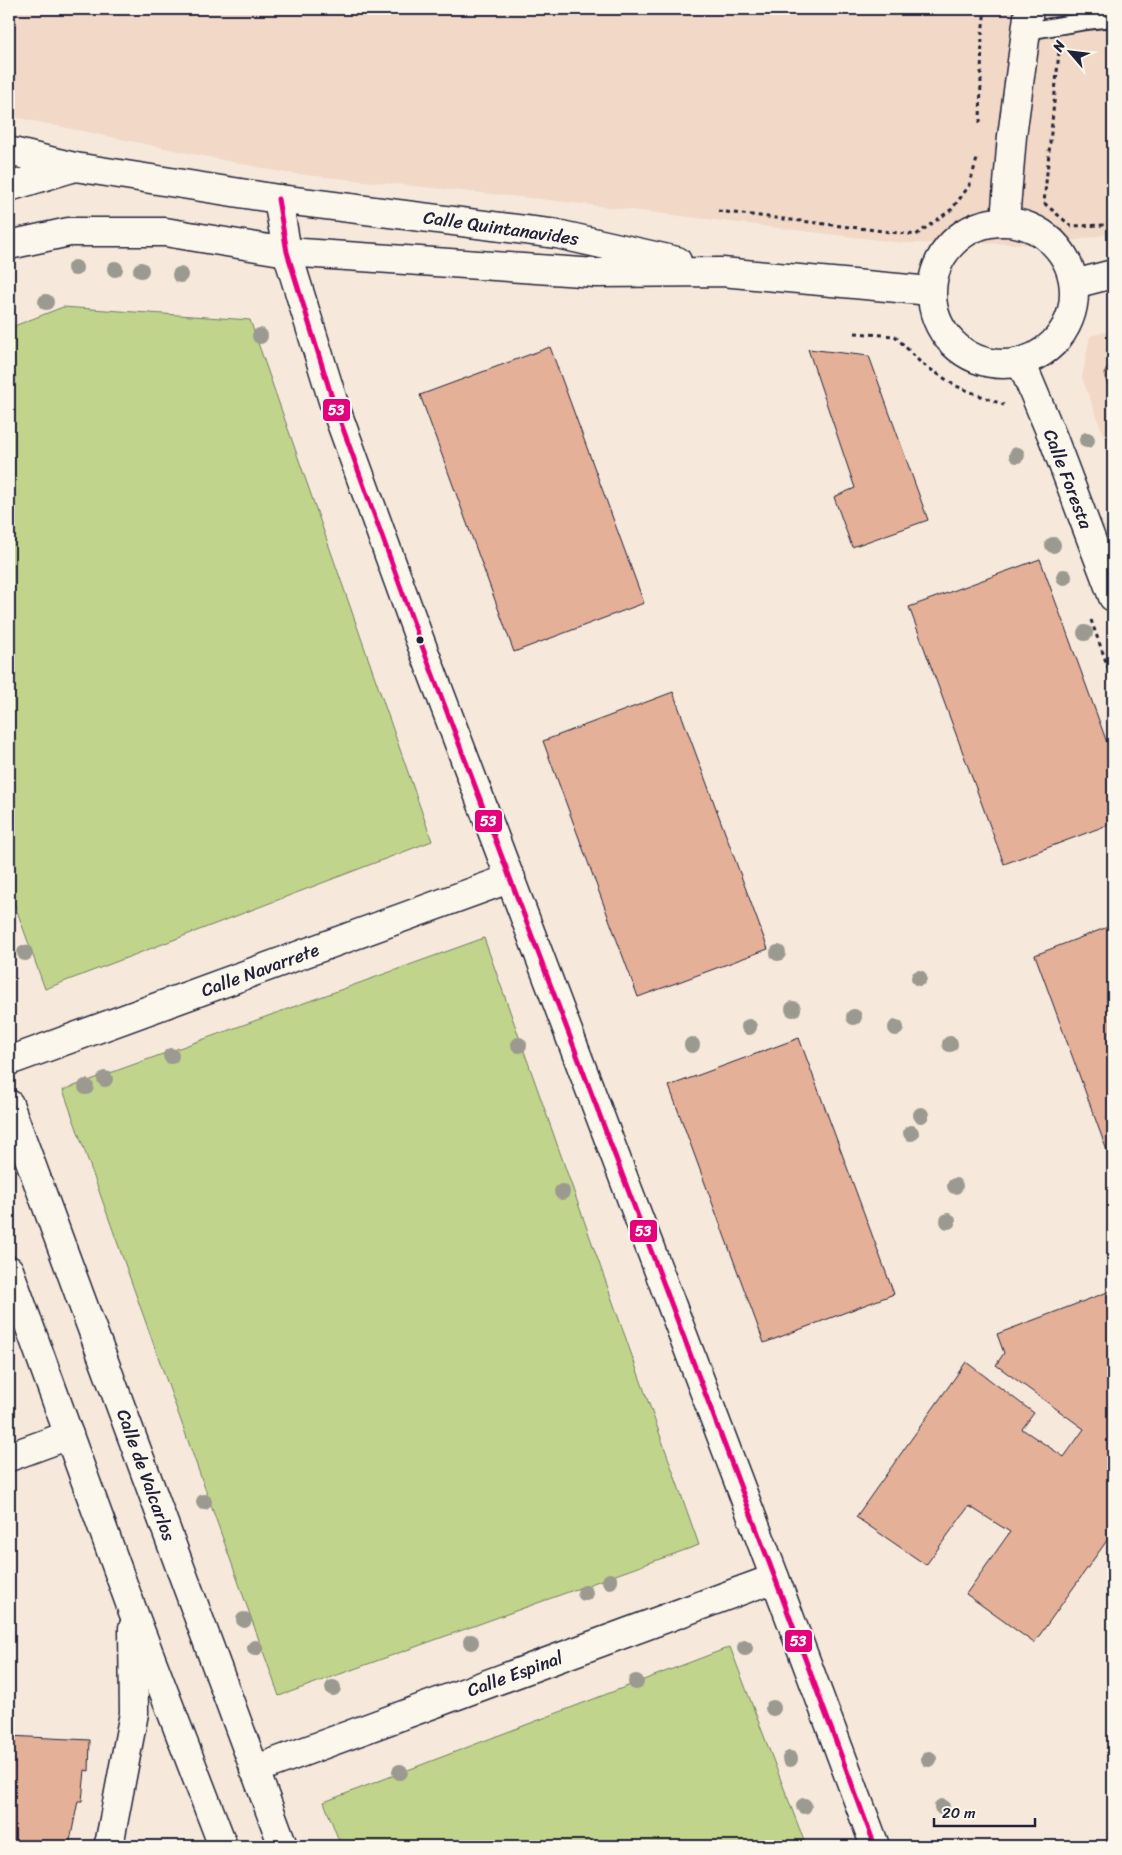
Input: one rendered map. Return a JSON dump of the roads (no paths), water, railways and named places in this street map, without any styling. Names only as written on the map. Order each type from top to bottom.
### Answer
[{"type":"street","points":[[1005,220],[1012,136],[1028,20]]},
{"type":"street","points":[[9,151],[74,168]]},
{"type":"street","name":"Calle Quintanavides","points":[[9,187],[74,168],[278,199],[557,234],[722,272]]},
{"type":"street","points":[[278,199],[287,252],[333,401],[419,638],[875,1846]]},
{"type":"street","points":[[1005,220],[1030,226],[1052,239],[1066,260],[1074,284],[1073,310],[1062,334],[1044,352],[1020,362],[998,365],[977,360],[958,349],[943,333],[934,313],[931,292],[934,273],[941,255],[953,240],[968,229],[986,223],[1005,220]]},
{"type":"street","name":"Calle Quintanavides","points":[[9,246],[69,232],[165,232],[287,252],[596,273],[722,272],[931,292]]},
{"type":"street","points":[[1074,284],[1113,274]]},
{"type":"street","name":"Calle Foresta","points":[[1020,362],[1053,438],[1113,597]]},
{"type":"street","name":"Calle Navarrete","points":[[9,1061],[511,878]]},
{"type":"street","name":"Calle de Valcarlos","points":[[9,1104],[283,1846]]},
{"type":"street","points":[[9,1270],[132,1609],[223,1846]]},
{"type":"street","points":[[9,1456],[68,1434]]},
{"type":"street","name":"Calle Espinal","points":[[254,1770],[775,1578]]},
{"type":"street","points":[[108,1846],[134,1713],[132,1609]]},
{"type":"lane","points":[[1028,20],[1061,25],[1113,18]]}]
